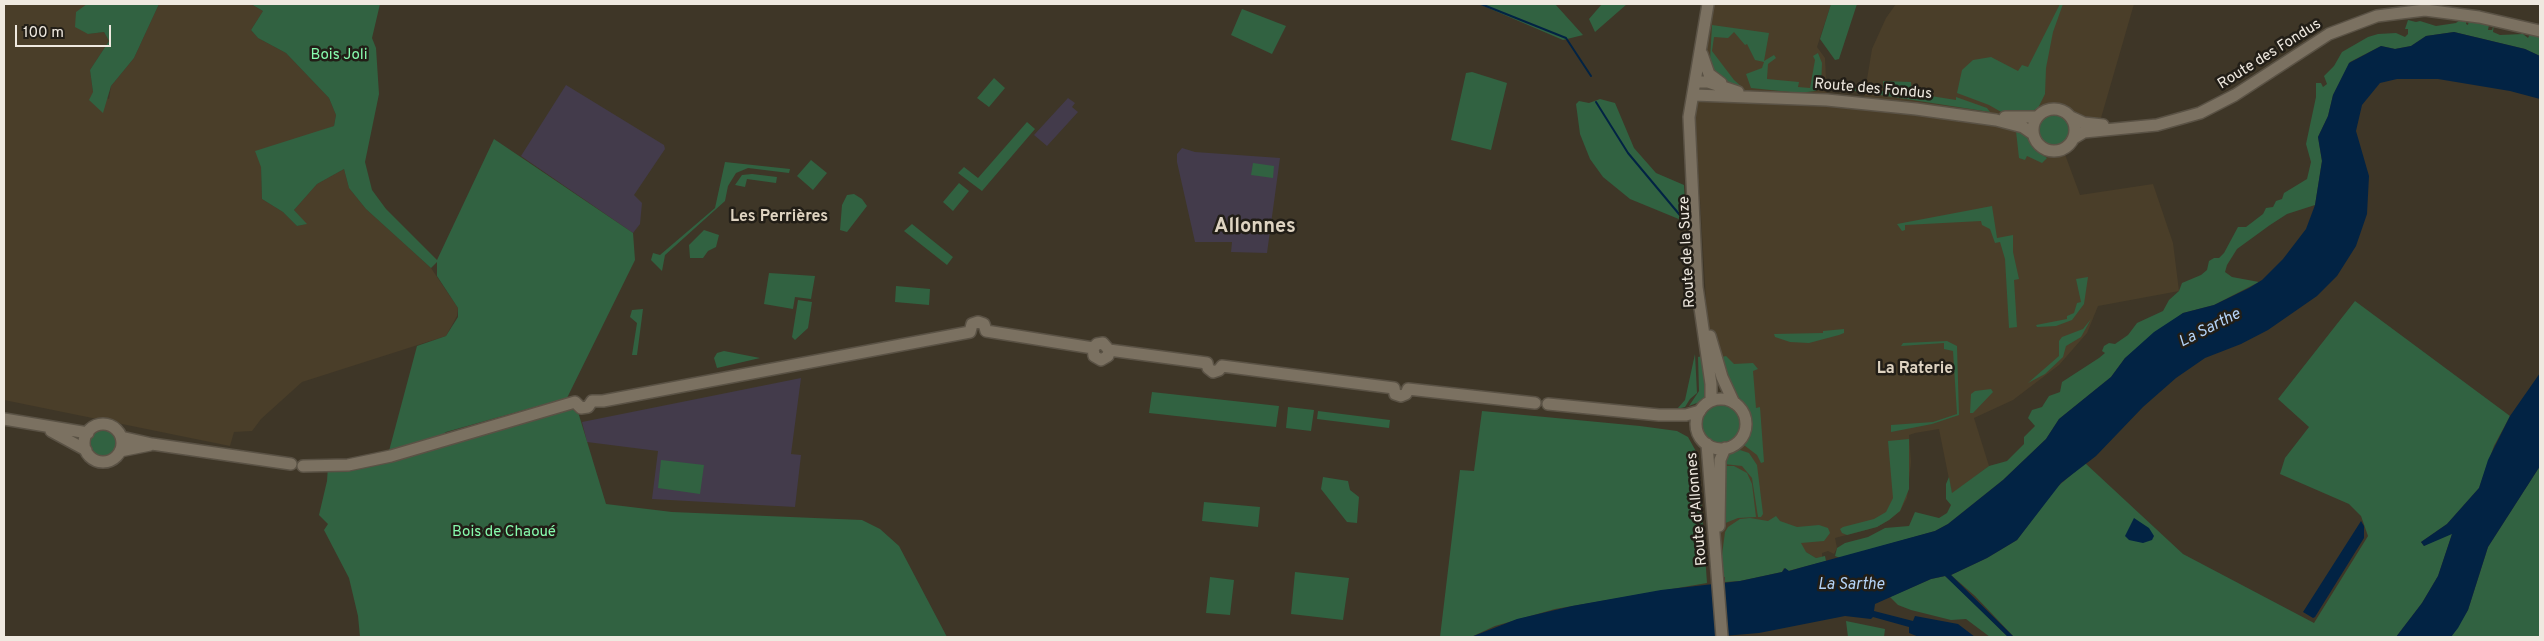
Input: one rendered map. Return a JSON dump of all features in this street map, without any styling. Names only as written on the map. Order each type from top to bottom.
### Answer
[{"type":"street","name":"Route de la Suze","points":[[1708,4],[1694,95],[1707,318],[1717,364],[1734,403]]},
{"type":"street","name":"Route des Fondus","points":[[2074,138],[2084,132],[2181,120],[2210,109],[2329,34],[2377,16],[2425,10],[2479,17],[2540,31]]},
{"type":"street","name":"Route des Fondus","points":[[1701,44],[1703,60],[1709,74],[1733,90]]},
{"type":"street","name":"Route des Fondus","points":[[1695,82],[1708,82],[1733,90],[1779,98]]},
{"type":"street","name":"Route de la Suze","points":[[1694,95],[1689,117],[1697,287],[1712,401]]},
{"type":"street","name":"Route des Fondus","points":[[1694,95],[1841,102],[2014,118],[2038,117]]},
{"type":"street","points":[[2055,109],[2065,112],[2071,117],[2075,127],[2074,138],[2063,149],[2052,151],[2041,147],[2033,134],[2034,123],[2044,111],[2055,109]]},
{"type":"street","name":"Route des Fondus","points":[[1963,114],[2017,125],[2033,134]]},
{"type":"street","name":"Route des Fondus","points":[[2071,117],[2084,123],[2135,127]]},
{"type":"street","points":[[86,450],[85,441],[88,433],[94,427],[106,425],[115,429],[121,437],[152,444],[290,464],[296,458],[302,460],[303,466],[348,465],[391,456],[575,402],[581,408],[584,408],[592,401],[603,401],[970,332],[972,324],[978,322],[984,324],[986,332],[1093,348],[1094,356],[1101,360],[1108,356],[1109,350],[1207,363],[1210,358],[1216,357],[1220,360],[1222,366],[1394,388],[1397,383],[1402,382],[1408,389],[1535,404],[1542,398],[1548,404],[1659,416],[1686,415],[1700,411],[1712,401],[1723,399],[1734,403],[1744,413],[1745,429],[1737,443],[1725,448],[1715,448],[1706,444],[1700,437],[1697,428],[1700,411]]},
{"type":"street","points":[[1659,416],[1697,428]]},
{"type":"street","points":[[4,419],[88,433]]},
{"type":"street","points":[[45,427],[86,450],[94,459],[104,462],[115,457],[120,451],[121,437]]},
{"type":"street","points":[[120,451],[152,444]]},
{"type":"street","name":"Route d'Allonnes","points":[[1706,444],[1719,575],[1722,637]]},
{"type":"street","name":"Route d'Allonnes","points":[[1719,575],[1720,460],[1725,448]]},
{"type":"shaded area","points":[[4,4],[87,4],[88,34],[104,32],[109,41],[90,70],[93,92],[109,99],[111,86],[134,58],[159,4],[251,4],[263,11],[251,30],[258,38],[286,53],[329,98],[336,115],[334,126],[321,131],[261,167],[262,199],[283,212],[297,226],[306,224],[294,210],[317,184],[344,169],[349,188],[366,209],[431,268],[458,308],[457,316],[446,336],[302,382],[261,419],[252,431],[234,432],[230,446],[4,400]]},
{"type":"shaded area","points":[[1708,4],[1831,4],[1817,47],[1825,58],[1827,100],[1863,103],[1872,49],[1886,18],[1896,4],[2134,4],[2101,118],[2100,129],[2075,130],[2071,142],[2063,149],[2080,195],[2153,184],[2173,243],[2179,291],[2098,306],[2087,333],[2059,365],[2013,400],[1974,418],[1989,466],[1952,494],[1939,429],[1909,435],[1911,462],[1907,498],[1900,511],[1889,520],[1877,527],[1835,538],[1837,548],[1834,554],[1828,551],[1822,553],[1822,557],[1816,558],[1806,552],[1718,573],[1719,522],[1726,457],[1745,444],[1751,424],[1750,413],[1744,403],[1738,399],[1712,346],[1707,318],[1694,95]]},
{"type":"shaded area","points":[[566,85],[664,145],[665,149],[634,195],[642,203],[640,224],[633,233],[521,156]]},
{"type":"shaded area","points":[[1068,98],[1075,103],[1072,107],[1078,112],[1047,146],[1034,135]]},
{"type":"shaded area","points":[[1182,148],[1195,152],[1280,158],[1267,253],[1231,252],[1232,242],[1195,242],[1177,162],[1177,154]]},
{"type":"shaded area","points":[[801,378],[791,454],[801,455],[795,507],[652,499],[658,451],[587,442],[582,422]]},
{"type":"green space","points":[[87,4],[159,4],[134,58],[111,86],[103,113],[89,100],[93,92],[90,70],[109,41],[104,32],[88,34],[75,27],[76,12]]},
{"type":"green space","name":"Bois Joli","points":[[251,4],[380,4],[372,38],[376,48],[379,94],[365,162],[372,190],[386,209],[437,260],[494,139],[633,233],[635,260],[567,398],[446,432],[439,437],[389,451],[417,346],[446,336],[458,317],[458,308],[437,276],[437,262],[431,268],[366,209],[349,188],[344,169],[317,184],[294,210],[307,224],[297,226],[283,212],[262,199],[261,167],[255,151],[334,126],[336,115],[329,98],[286,53],[258,38],[251,30],[263,11]]},
{"type":"green space","points":[[1479,4],[1555,4],[1583,35],[1563,40]]},
{"type":"green space","points":[[1602,4],[1627,4],[1595,32],[1589,19]]},
{"type":"green space","points":[[1831,4],[1857,4],[1839,59],[1835,60],[1820,39]]},
{"type":"green space","points":[[2060,4],[2063,4],[2053,32],[2046,68],[2045,94],[2038,108],[2029,113],[2003,113],[1989,105],[1957,93],[1962,70],[1973,60],[1991,57],[2018,71],[2022,65],[2028,67]]},
{"type":"green space","points":[[1242,9],[1286,26],[1272,54],[1231,35]]},
{"type":"green space","points":[[2461,19],[2466,19],[2466,24],[2468,25],[2469,20],[2489,25],[2488,30],[2492,30],[2494,24],[2493,32],[2500,35],[2523,34],[2528,38],[2530,34],[2540,37],[2540,56],[2525,49],[2454,32],[2426,36],[2411,46],[2395,49],[2381,46],[2350,62],[2333,95],[2328,116],[2318,137],[2322,161],[2315,205],[2287,214],[2270,225],[2237,249],[2227,265],[2225,272],[2232,277],[2259,282],[2214,305],[2183,313],[2125,358],[2111,377],[2059,419],[2046,439],[2003,480],[1948,524],[1935,531],[1840,558],[1835,556],[1837,548],[1845,543],[1868,537],[1885,528],[1909,526],[1915,512],[1939,518],[1947,513],[1951,505],[1946,499],[1946,484],[1949,477],[1952,493],[1989,466],[2007,461],[2024,444],[2024,437],[2035,426],[2028,418],[2032,410],[2042,407],[2049,396],[2060,392],[2062,382],[2105,353],[2102,351],[2104,346],[2109,343],[2115,344],[2128,335],[2137,323],[2163,311],[2169,300],[2179,291],[2182,283],[2201,275],[2207,270],[2209,261],[2219,258],[2224,253],[2238,227],[2246,227],[2263,214],[2266,208],[2273,207],[2276,201],[2282,199],[2284,193],[2307,179],[2311,162],[2306,144],[2316,97],[2316,83],[2321,83],[2323,87],[2327,84],[2324,76],[2334,66],[2342,52],[2368,37],[2378,34],[2396,33],[2405,37],[2408,34],[2408,29],[2405,29],[2408,20],[2420,21],[2436,26],[2456,23]]},
{"type":"green space","points":[[1712,25],[1769,33],[1764,61],[1774,55],[1776,58],[1768,64],[1767,79],[1799,82],[1798,87],[1810,88],[1815,60],[1813,56],[1818,53],[1822,63],[1821,88],[1815,91],[1800,93],[1751,88],[1746,74],[1762,68],[1764,62],[1755,60],[1747,44],[1745,45],[1734,32],[1728,38],[1714,37],[1712,51],[1734,80],[1742,87],[1726,82],[1713,70],[1710,60]]},
{"type":"green space","points":[[1472,72],[1507,83],[1491,150],[1451,140],[1466,73]]},
{"type":"green space","points":[[994,78],[1005,88],[989,107],[977,98]]},
{"type":"green space","points":[[1883,81],[1911,82],[1912,93],[1956,100],[1956,97],[1987,108],[1990,112],[1848,90],[1849,87],[1883,91]]},
{"type":"green space","points":[[1600,99],[1615,103],[1634,148],[1656,173],[1684,185],[1686,222],[1630,199],[1603,177],[1590,159],[1580,134],[1576,104],[1579,101],[1589,103]]},
{"type":"green space","points":[[2054,113],[2061,114],[2066,118],[2070,123],[2070,137],[2066,142],[2061,146],[2054,147],[2047,146],[2042,142],[2038,137],[2037,130],[2038,123],[2042,118],[2047,114]]},
{"type":"green space","points":[[1027,122],[1035,129],[982,191],[958,173],[964,167],[978,178]]},
{"type":"green space","points":[[2016,131],[2027,136],[2035,150],[2047,158],[2042,163],[2027,156],[2025,160],[2019,158]]},
{"type":"green space","points":[[811,160],[827,173],[813,190],[797,176]]},
{"type":"green space","points":[[725,162],[790,169],[789,173],[748,168],[736,173],[728,186],[725,201],[665,255],[662,271],[651,260],[653,253],[660,255],[715,208]]},
{"type":"green space","points":[[1253,163],[1274,166],[1273,178],[1251,175]]},
{"type":"green space","points":[[752,174],[777,177],[776,183],[747,179],[745,187],[735,185],[742,175]]},
{"type":"green space","points":[[959,183],[969,191],[953,211],[943,202]]},
{"type":"green space","points":[[854,194],[862,199],[867,206],[847,232],[840,230],[842,205],[847,195]]},
{"type":"green space","points":[[1992,206],[1997,238],[2013,235],[2013,252],[2019,279],[2014,280],[2017,327],[2009,328],[2005,259],[2000,242],[1995,243],[1990,229],[1982,225],[1981,221],[1905,225],[1905,230],[1902,231],[1897,224]]},
{"type":"green space","points":[[912,224],[953,257],[947,265],[904,231]]},
{"type":"green space","points":[[704,230],[719,235],[716,247],[708,251],[703,258],[690,258],[689,245]]},
{"type":"green space","points":[[769,273],[815,276],[811,299],[795,297],[793,309],[764,304]]},
{"type":"green space","points":[[2088,277],[2084,304],[2072,320],[2056,326],[2037,327],[2036,325],[2067,319],[2067,316],[2074,313],[2077,303],[2081,302],[2076,279]]},
{"type":"green space","points":[[896,286],[930,289],[929,305],[895,302]]},
{"type":"green space","points":[[798,300],[812,302],[808,328],[795,340],[792,337]]},
{"type":"green space","points":[[2355,301],[2510,416],[2494,446],[2479,488],[2447,524],[2421,542],[2424,546],[2449,533],[2452,534],[2438,576],[2422,603],[2396,637],[2014,637],[1975,596],[1951,575],[1987,558],[2017,540],[2056,488],[2085,463],[2183,554],[2314,623],[2368,536],[2361,516],[2349,504],[2280,474],[2285,458],[2309,427],[2278,399]]},
{"type":"green space","points":[[643,309],[637,355],[632,355],[637,323],[630,317],[632,310]]},
{"type":"green space","points":[[2091,319],[2081,337],[2066,346],[2063,357],[2045,374],[2028,383],[2059,356],[2059,341],[2062,337],[2083,329]]},
{"type":"green space","points":[[1844,329],[1844,333],[1839,335],[1809,343],[1790,342],[1775,337],[1774,334],[1823,333],[1823,331]]},
{"type":"green space","points":[[1947,341],[1957,346],[1959,415],[1932,424],[1891,432],[1891,425],[1933,422],[1957,414],[1953,351],[1944,349],[1944,343],[1901,346],[1903,343]]},
{"type":"green space","points":[[724,351],[760,358],[717,368],[714,358],[717,353]]},
{"type":"green space","points":[[1695,354],[1697,393],[1685,407],[1677,409],[1685,400]]},
{"type":"green space","points":[[1702,356],[1707,395],[1702,401],[1689,406],[1699,391],[1698,357]]},
{"type":"green space","points":[[1726,356],[1734,364],[1753,363],[1758,369],[1753,371],[1756,408],[1760,407],[1764,462],[1761,463],[1757,455],[1744,445],[1749,436],[1750,413],[1744,403],[1731,389],[1722,357]]},
{"type":"green space","points":[[1991,389],[1993,392],[1973,413],[1970,413],[1971,394],[1975,391]]},
{"type":"green space","points":[[1152,392],[1279,406],[1276,427],[1149,413]]},
{"type":"green space","name":"Bois de Chaoué","points":[[575,402],[606,504],[672,512],[862,520],[880,529],[899,546],[947,637],[360,637],[358,616],[349,578],[324,530],[328,524],[319,515],[327,481],[328,466],[348,465]]},
{"type":"green space","points":[[1722,402],[1734,406],[1740,412],[1744,424],[1740,436],[1734,442],[1722,446],[1710,442],[1704,436],[1700,424],[1704,412],[1710,406]]},
{"type":"green space","points":[[1288,407],[1314,410],[1311,431],[1286,428]]},
{"type":"green space","points":[[1318,411],[1390,420],[1389,428],[1317,419]]},
{"type":"green space","points":[[1482,411],[1640,426],[1677,431],[1688,437],[1698,455],[1707,583],[1555,609],[1495,626],[1471,637],[1440,637],[1460,470],[1474,471]]},
{"type":"green space","points":[[103,429],[113,433],[117,443],[113,453],[103,457],[93,453],[89,443],[93,433]]},
{"type":"green space","points":[[1909,439],[1909,489],[1900,511],[1877,527],[1847,535],[1842,533],[1840,529],[1843,527],[1874,519],[1886,512],[1893,498],[1888,441]]},
{"type":"green space","points":[[1740,450],[1749,453],[1757,465],[1763,514],[1761,517],[1758,517],[1752,478],[1742,466],[1724,464],[1729,454]]},
{"type":"green space","points":[[661,460],[704,465],[700,494],[658,488]]},
{"type":"green space","points":[[1724,466],[1734,466],[1747,473],[1752,484],[1756,517],[1738,518],[1723,524]]},
{"type":"green space","points":[[2540,466],[2540,637],[2451,637],[2468,610],[2488,547]]},
{"type":"green space","points":[[1323,477],[1348,481],[1350,490],[1359,497],[1357,523],[1347,522],[1321,489]]},
{"type":"green space","points":[[1204,502],[1260,507],[1258,527],[1202,521]]},
{"type":"green space","points":[[1776,516],[1780,521],[1797,527],[1819,525],[1828,528],[1830,533],[1824,541],[1801,543],[1806,552],[1816,558],[1825,556],[1826,561],[1788,571],[1784,568],[1782,572],[1740,581],[1725,582],[1725,577],[1719,578],[1725,532],[1728,527],[1740,519],[1750,518],[1768,521]]},
{"type":"green space","points":[[1295,572],[1349,578],[1343,620],[1291,614]]},
{"type":"green space","points":[[1945,576],[2008,637],[1990,637],[1966,619],[1951,620],[1911,610],[1898,605],[1890,597],[1931,579]]},
{"type":"green space","points":[[1210,577],[1234,580],[1230,615],[1206,613]]},
{"type":"green space","points":[[1846,621],[1885,629],[1884,637],[1848,637]]},
{"type":"water","name":"La Sarthe","points":[[2454,32],[2525,49],[2540,56],[2540,99],[2510,91],[2438,79],[2397,79],[2380,83],[2362,105],[2356,131],[2369,176],[2367,214],[2356,246],[2337,276],[2317,296],[2268,330],[2241,344],[2205,358],[2176,378],[2143,407],[2096,456],[2061,483],[2017,540],[1987,558],[1951,575],[2014,637],[2008,637],[1945,576],[1931,579],[1875,604],[1874,611],[1913,621],[1915,616],[1958,624],[1975,637],[1919,637],[1909,633],[1909,627],[1873,617],[1871,619],[1845,616],[1759,633],[1711,637],[1471,637],[1517,619],[1572,606],[1661,590],[1740,581],[1782,572],[1785,568],[1789,571],[1935,531],[1948,524],[2003,480],[2046,439],[2059,419],[2111,377],[2125,358],[2154,332],[2183,313],[2214,305],[2249,288],[2262,280],[2283,259],[2306,229],[2315,205],[2322,161],[2318,137],[2328,116],[2333,95],[2349,63],[2381,46],[2395,49],[2411,46],[2426,36]]},
{"type":"water","points":[[2540,373],[2540,466],[2488,547],[2468,610],[2451,637],[2396,637],[2422,603],[2438,576],[2452,534],[2424,546],[2421,542],[2447,524],[2479,488],[2488,460],[2510,416]]},
{"type":"water","points":[[2134,518],[2149,528],[2154,536],[2152,540],[2143,543],[2129,540],[2125,536]]},
{"type":"water","points":[[2361,521],[2364,526],[2364,538],[2313,618],[2303,612]]},
{"type":"waterway","points":[[1481,4],[1566,38],[1591,76]]},
{"type":"waterway","points":[[1596,102],[1628,153],[1684,220]]},
{"type":"district","name":"Les Perrières","points":[[779,218]]},
{"type":"district","name":"Allonnes","points":[[1255,228]]},
{"type":"district","name":"La Raterie","points":[[1915,370]]}]
